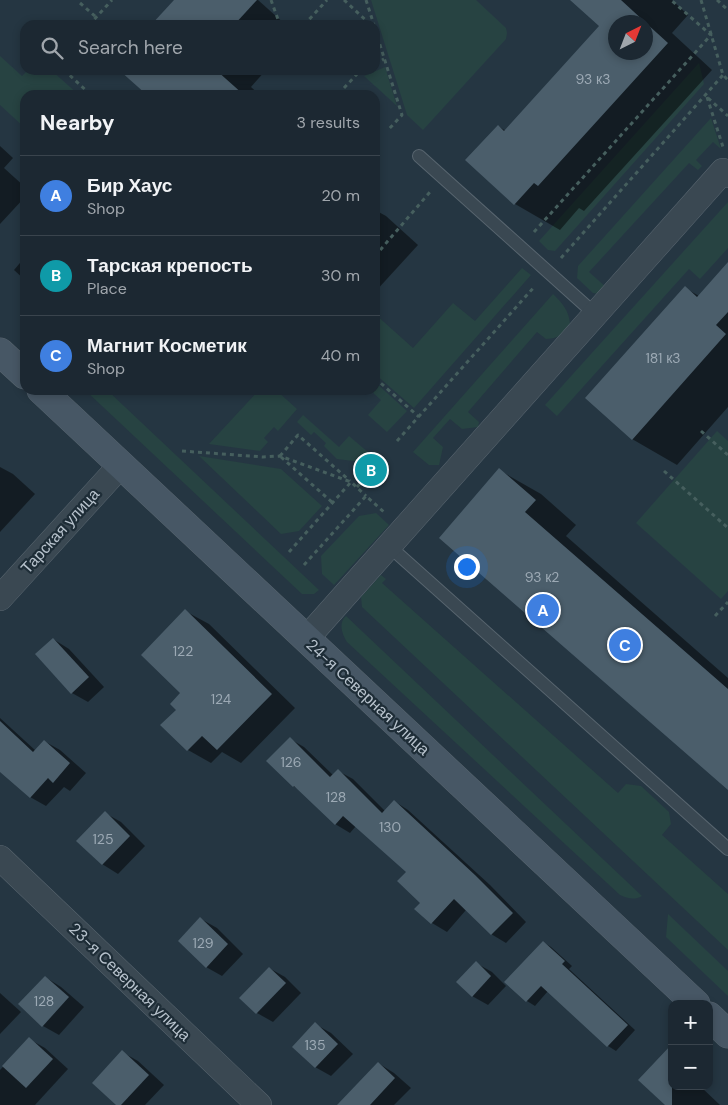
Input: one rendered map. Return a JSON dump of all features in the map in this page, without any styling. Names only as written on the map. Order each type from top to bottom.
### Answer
[{"type":"main road","points":[[0,352],[20,370]]},
{"type":"main road","name":"24-я Северная улица","points":[[46,395],[692,1000]]},
{"type":"main road","points":[[713,1020],[728,1034]]},
{"type":"street","points":[[306,639],[723,171],[728,175]]},
{"type":"street","name":"Тарская улица","points":[[0,598],[121,465]]},
{"type":"street","name":"23-я Северная улица","points":[[0,858],[259,1105]]},
{"type":"lane","points":[[419,156],[595,314]]},
{"type":"lane","points":[[389,546],[728,849]]},
{"type":"path","points":[[80,3],[96,18],[112,0]]},
{"type":"path","points":[[271,0],[278,20]]},
{"type":"path","points":[[309,20],[327,0]]},
{"type":"path","points":[[344,0],[367,20]]},
{"type":"path","points":[[366,0],[372,20]]},
{"type":"path","points":[[671,0],[711,35]]},
{"type":"path","points":[[701,0],[723,75],[728,80]]},
{"type":"path","points":[[717,0],[728,10]]},
{"type":"path","points":[[520,248],[711,35]]},
{"type":"path","points":[[380,46],[402,115],[389,130]]},
{"type":"path","points":[[380,61],[384,59]]},
{"type":"path","points":[[69,75],[86,90]]},
{"type":"path","points":[[344,88],[356,75]]},
{"type":"path","points":[[555,264],[723,75]]},
{"type":"path","points":[[706,96],[728,116]]},
{"type":"path","points":[[706,96],[713,116]]},
{"type":"path","points":[[380,250],[443,178]]},
{"type":"path","points":[[398,441],[539,282]]},
{"type":"path","points":[[380,382],[419,417]]},
{"type":"path","points":[[701,431],[728,455]]},
{"type":"path","points":[[280,456],[298,435],[386,514]]},
{"type":"path","points":[[182,451],[262,458],[280,456],[351,482]]},
{"type":"path","points":[[280,456],[333,503]]},
{"type":"path","points":[[374,467],[382,458]]},
{"type":"path","points":[[664,471],[728,528]]},
{"type":"path","points":[[357,487],[368,474]]},
{"type":"path","points":[[290,552],[351,482]]},
{"type":"path","points":[[304,566],[366,496]]},
{"type":"path","points":[[716,616],[728,602]]},
{"type":"green space","points":[[371,0],[476,0],[506,28],[507,33],[506,39],[423,130],[407,115],[380,29],[380,20],[377,20]]},
{"type":"green space","points":[[0,56],[22,76],[57,75],[73,90],[20,90],[20,123],[0,105]]},
{"type":"green space","points":[[699,63],[704,84],[555,251],[548,250],[539,241]]},
{"type":"green space","points":[[385,67],[397,106],[364,76],[380,75],[380,69]]},
{"type":"green space","points":[[711,118],[721,149],[713,142],[696,160],[702,166],[698,170],[689,163],[589,272],[607,288],[599,294],[593,293],[577,278],[578,266]]},
{"type":"green space","points":[[728,202],[728,248],[700,279],[689,269],[557,416],[545,405]]},
{"type":"green space","points":[[522,268],[531,275],[414,408],[380,378],[380,318],[413,348],[453,303],[475,321]]},
{"type":"green space","points":[[553,294],[567,311],[570,324],[563,333],[555,338],[546,339],[537,332],[468,412],[479,422],[478,427],[462,429],[450,419],[433,438],[443,447],[439,465],[429,465],[413,452]]},
{"type":"green space","points":[[380,387],[407,411],[387,432],[368,415],[381,400],[376,395],[380,395]]},
{"type":"green space","points":[[90,395],[112,395],[319,590],[314,594],[302,594]]},
{"type":"green space","points":[[254,395],[282,395],[297,409],[278,431],[274,427],[264,438],[268,442],[260,451],[209,444]]},
{"type":"green space","points":[[303,415],[339,447],[349,436],[369,453],[361,462],[337,459],[324,446],[326,443],[314,432],[311,435],[297,422]]},
{"type":"green space","points":[[717,431],[728,441],[728,591],[721,599],[636,523]]},
{"type":"green space","points":[[199,456],[281,469],[322,506],[299,531],[281,534]]},
{"type":"green space","points":[[376,513],[389,525],[334,585],[322,574],[321,556],[359,516]]},
{"type":"green space","points":[[381,575],[386,579],[382,583],[618,793],[626,784],[641,786],[669,812],[671,824],[662,835],[728,894],[728,950],[362,607],[361,597]]},
{"type":"green space","points":[[346,616],[642,896],[631,899],[620,895],[347,642],[341,625]]},
{"type":"green space","points":[[668,914],[728,971],[728,996],[666,937]]},
{"type":"building","points":[[174,0],[257,0],[239,20],[156,20]]},
{"type":"building","points":[[570,0],[621,0],[637,15],[608,15],[608,60],[653,60],[538,186],[534,183],[514,205],[465,160],[498,125],[504,131],[599,26]]},
{"type":"building","points":[[653,29],[668,43],[653,60]]},
{"type":"building","points":[[125,75],[222,75],[238,90],[141,90]]},
{"type":"building","points":[[728,262],[728,312],[716,325],[726,334],[632,440],[585,398],[685,286],[697,297]]},
{"type":"building","points":[[499,468],[536,500],[525,512],[728,689],[728,790],[439,538]]},
{"type":"building","points":[[185,609],[272,694],[217,750],[202,736],[187,751],[160,725],[176,710],[170,704],[180,693],[141,655]]},
{"type":"building","points":[[53,638],[89,677],[71,694],[35,654]]},
{"type":"building","points":[[0,721],[33,752],[44,740],[70,763],[53,783],[48,778],[30,798],[0,772]]},
{"type":"building","points":[[290,737],[330,777],[338,769],[382,813],[394,800],[513,913],[491,935],[454,899],[431,924],[414,909],[420,903],[397,881],[406,872],[343,816],[335,825],[266,761]]},
{"type":"building","points":[[105,811],[130,836],[102,865],[76,841]]},
{"type":"building","points":[[200,917],[228,944],[206,968],[178,941]]},
{"type":"building","points":[[543,941],[565,961],[562,964],[628,1025],[607,1047],[541,986],[526,1002],[504,982]]},
{"type":"building","points":[[476,961],[491,976],[472,997],[456,982]]},
{"type":"building","points":[[269,967],[286,983],[256,1014],[239,998]]},
{"type":"building","points":[[45,976],[69,997],[42,1027],[18,1004]]},
{"type":"building","points":[[315,1022],[338,1044],[315,1068],[292,1047]]},
{"type":"building","points":[[29,1037],[53,1059],[26,1088],[2,1066]]},
{"type":"building","points":[[668,1048],[668,1090],[672,1090],[672,1105],[665,1105],[638,1080]]},
{"type":"building","points":[[122,1050],[149,1075],[121,1105],[116,1105],[92,1083]]},
{"type":"building","points":[[378,1062],[395,1078],[370,1105],[337,1105]]},
{"type":"place","name":"Тарская крепость","points":[[371,470]]},
{"type":"place","name":"Бир Хаус","points":[[543,610]]},
{"type":"place","name":"Магнит Косметик","points":[[625,645]]}]
